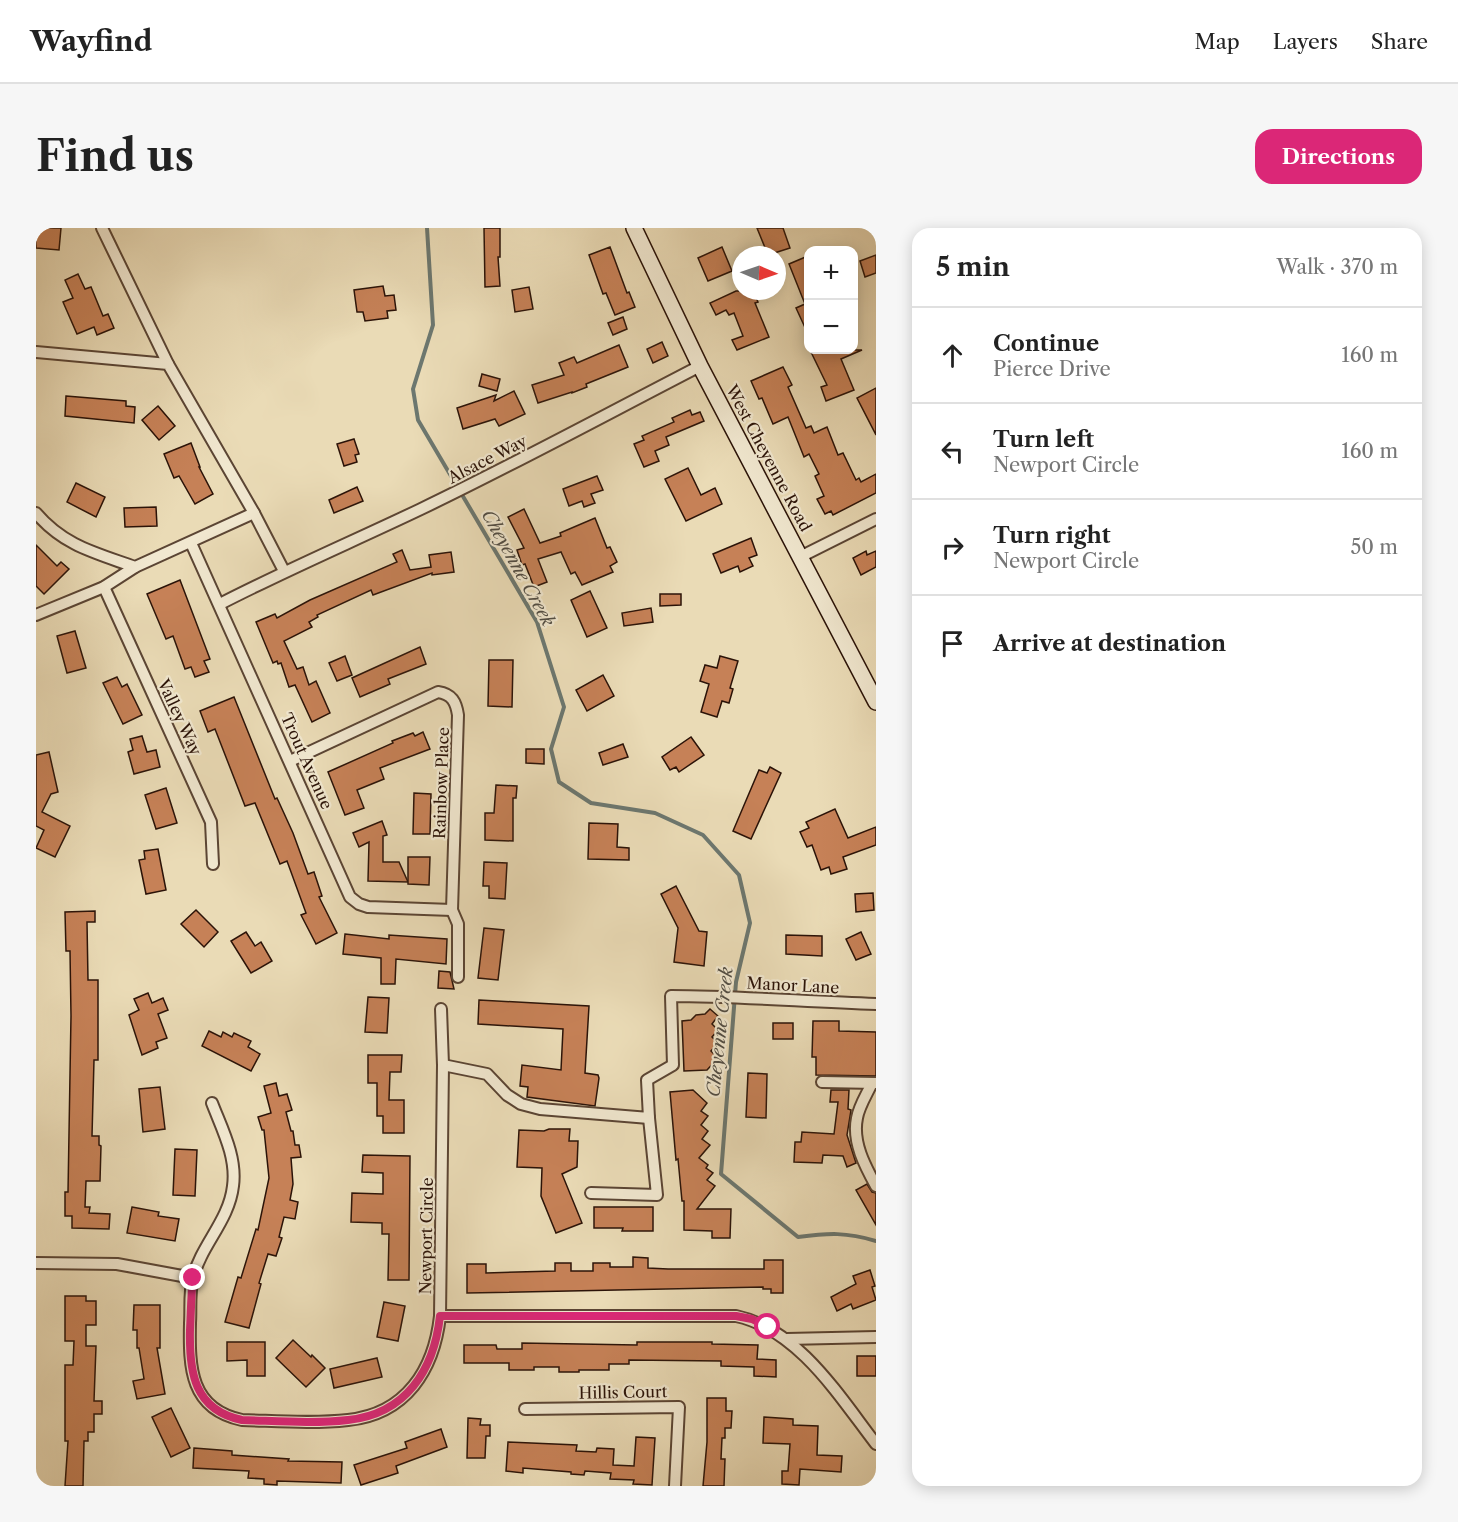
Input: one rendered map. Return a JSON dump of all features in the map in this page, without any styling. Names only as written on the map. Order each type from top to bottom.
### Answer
[{"type":"main road","name":"West Cheyenne Road","points":[[634,228],[700,366],[876,702]]},
{"type":"street","points":[[102,228],[168,364],[254,513],[284,571]]},
{"type":"street","points":[[36,352],[168,364]]},
{"type":"street","name":"Alsace Way","points":[[220,604],[284,571],[494,474],[700,366]]},
{"type":"street","points":[[36,513],[56,534],[73,544],[135,567]]},
{"type":"street","points":[[36,615],[104,587],[135,567],[254,513]]},
{"type":"street","points":[[800,557],[876,519]]},
{"type":"street","name":"Trout Avenue","points":[[191,543],[350,897],[368,907],[452,910]]},
{"type":"street","name":"Valley Way","points":[[104,587],[211,822],[213,864]]},
{"type":"street","name":"Rainbow Place","points":[[290,761],[438,692],[446,693],[452,698],[458,715],[452,910],[458,924],[458,977]]},
{"type":"street","name":"Manor Lane","points":[[649,1118],[647,1080],[673,1065],[671,996],[727,996],[876,1004]]},
{"type":"street","name":"Newport Circle","points":[[212,1103],[233,1162],[233,1187],[226,1212],[198,1262],[193,1278],[189,1354],[194,1378],[208,1403],[228,1417],[242,1420],[350,1420],[382,1410],[398,1401],[424,1373],[438,1338],[443,1065],[441,1009]]},
{"type":"street","points":[[443,1065],[487,1074],[507,1095],[521,1104],[540,1109],[649,1118],[657,1195],[591,1193]]},
{"type":"street","points":[[822,1082],[874,1083],[857,1118],[856,1130],[864,1164],[876,1186]]},
{"type":"street","points":[[36,1263],[117,1264],[193,1278]]},
{"type":"street","points":[[440,1316],[736,1316],[752,1319],[787,1339],[829,1382],[876,1444]]},
{"type":"street","points":[[787,1339],[876,1337]]},
{"type":"street","name":"Hillis Court","points":[[525,1409],[679,1407],[675,1486]]},
{"type":"building","points":[[36,228],[61,228],[59,250],[36,248]]},
{"type":"building","points":[[484,228],[500,228],[500,257],[498,257],[500,286],[485,287]]},
{"type":"building","points":[[757,228],[783,228],[790,248],[764,246]]},
{"type":"building","points":[[610,247],[627,293],[629,292],[635,307],[615,315],[606,293],[603,294],[589,255]]},
{"type":"building","points":[[722,247],[732,271],[708,281],[698,258]]},
{"type":"building","points":[[876,255],[876,273],[865,277],[860,261]]},
{"type":"building","points":[[804,258],[804,302],[789,264]]},
{"type":"building","points":[[78,274],[85,289],[91,287],[103,316],[108,314],[114,328],[97,335],[94,327],[77,334],[63,302],[73,298],[65,280]]},
{"type":"building","points":[[383,286],[385,296],[394,295],[396,310],[387,311],[388,318],[365,321],[363,312],[357,312],[354,290]]},
{"type":"building","points":[[529,287],[533,309],[515,312],[512,290]]},
{"type":"building","points":[[732,293],[732,300],[757,300],[758,302],[755,303],[769,337],[737,350],[732,340],[743,336],[734,313],[729,315],[726,310],[716,315],[710,303]]},
{"type":"building","points":[[804,304],[804,325],[796,308]]},
{"type":"building","points":[[623,317],[627,329],[613,335],[608,323]]},
{"type":"building","points":[[662,342],[668,356],[653,363],[647,349]]},
{"type":"building","points":[[619,345],[628,367],[586,384],[587,387],[572,393],[538,403],[532,385],[564,375],[559,363],[574,357],[577,363]]},
{"type":"building","points":[[812,354],[853,354],[841,359],[854,390],[826,401],[821,387],[827,385]]},
{"type":"building","points":[[783,367],[792,385],[788,387],[806,428],[811,426],[814,433],[827,427],[838,455],[843,453],[856,480],[859,478],[861,482],[876,474],[876,493],[833,515],[831,511],[825,514],[817,499],[824,496],[815,476],[819,474],[809,454],[804,457],[788,417],[773,424],[762,398],[759,399],[751,381]]},
{"type":"building","points":[[482,374],[500,379],[497,391],[479,386]]},
{"type":"building","points":[[876,388],[876,435],[857,398]]},
{"type":"building","points":[[514,391],[525,414],[499,426],[495,419],[463,429],[457,408],[496,395],[494,401]]},
{"type":"building","points":[[66,396],[126,401],[126,406],[135,407],[134,423],[65,416]]},
{"type":"building","points":[[158,406],[175,426],[159,440],[142,420]]},
{"type":"building","points":[[690,410],[692,415],[700,412],[704,421],[666,437],[669,445],[655,451],[659,461],[644,467],[634,444],[644,440],[642,436],[674,422],[672,418]]},
{"type":"building","points":[[354,439],[359,454],[355,455],[357,462],[344,466],[337,444]]},
{"type":"building","points":[[191,443],[199,467],[213,494],[195,504],[179,476],[174,478],[164,454]]},
{"type":"building","points":[[688,468],[701,495],[715,488],[722,504],[686,521],[665,479]]},
{"type":"building","points":[[597,476],[603,490],[591,494],[595,503],[584,507],[582,501],[569,506],[563,489]]},
{"type":"building","points":[[76,483],[105,497],[96,517],[67,502]]},
{"type":"building","points":[[357,487],[363,501],[334,513],[329,500]]},
{"type":"building","points":[[156,507],[157,526],[125,527],[124,508]]},
{"type":"building","points":[[524,509],[540,543],[561,536],[560,533],[595,518],[607,548],[610,547],[617,562],[610,566],[613,572],[582,585],[575,572],[571,574],[561,552],[538,559],[547,582],[534,587],[517,550],[524,548],[508,517]]},
{"type":"building","points":[[751,538],[757,555],[749,558],[753,566],[740,572],[738,566],[721,573],[713,554]]},
{"type":"building","points":[[36,545],[57,566],[61,562],[69,569],[44,594],[36,586]]},
{"type":"building","points":[[402,550],[410,570],[431,567],[429,555],[451,552],[454,572],[432,575],[432,573],[373,595],[371,590],[317,615],[318,617],[309,622],[312,627],[284,641],[297,669],[303,667],[309,685],[316,681],[330,713],[312,722],[295,685],[289,687],[281,663],[278,664],[277,661],[273,663],[256,622],[275,614],[277,618],[310,600],[397,562],[393,554]]},
{"type":"building","points":[[866,551],[867,555],[876,551],[876,567],[861,575],[853,558]]},
{"type":"building","points":[[180,580],[210,659],[204,661],[209,672],[195,677],[191,667],[185,669],[173,636],[166,639],[147,594]]},
{"type":"building","points":[[590,591],[607,628],[587,637],[571,600]]},
{"type":"building","points":[[660,594],[681,594],[681,605],[660,606]]},
{"type":"building","points":[[651,608],[653,622],[624,626],[622,613]]},
{"type":"building","points":[[75,631],[86,668],[67,673],[57,636]]},
{"type":"building","points":[[420,647],[426,664],[388,679],[390,684],[360,697],[352,678]]},
{"type":"building","points":[[345,656],[352,675],[337,681],[329,663]]},
{"type":"building","points":[[720,656],[738,661],[730,688],[733,689],[729,703],[722,701],[717,717],[701,712],[709,684],[700,681],[705,665],[717,668]]},
{"type":"building","points":[[489,660],[513,660],[512,707],[488,706]]},
{"type":"building","points":[[603,675],[614,696],[587,711],[576,690]]},
{"type":"building","points":[[117,677],[122,687],[127,684],[142,715],[123,724],[103,683]]},
{"type":"building","points":[[234,697],[275,799],[277,798],[293,833],[308,874],[314,872],[322,896],[319,897],[337,933],[316,944],[301,915],[306,913],[287,861],[280,864],[255,803],[245,806],[215,729],[208,732],[200,711]]},
{"type":"building","points":[[423,732],[430,749],[380,768],[384,779],[357,790],[364,808],[345,815],[328,772],[393,743],[392,741],[413,733],[415,736]]},
{"type":"building","points":[[142,736],[147,752],[156,750],[160,767],[134,774],[128,752],[133,750],[130,739]]},
{"type":"building","points":[[691,737],[704,755],[679,772],[676,767],[670,770],[662,757]]},
{"type":"building","points":[[623,744],[628,757],[603,765],[599,753]]},
{"type":"building","points":[[526,749],[544,749],[544,764],[526,763]]},
{"type":"building","points":[[49,752],[58,792],[51,794],[42,812],[70,826],[55,857],[36,848],[44,830],[36,826],[36,755]]},
{"type":"building","points":[[770,767],[781,773],[751,839],[733,831],[759,770],[767,773]]},
{"type":"building","points":[[496,785],[517,786],[516,798],[513,798],[513,841],[485,840],[485,813],[494,813]]},
{"type":"building","points":[[166,788],[177,823],[156,829],[145,795]]},
{"type":"building","points":[[414,793],[431,794],[430,834],[413,834]]},
{"type":"building","points":[[835,809],[848,838],[876,827],[876,845],[843,857],[847,869],[831,874],[829,867],[821,870],[812,845],[807,847],[800,832],[809,828],[806,822]]},
{"type":"building","points":[[382,821],[387,835],[383,836],[383,862],[399,862],[408,882],[368,881],[369,842],[359,847],[353,833]]},
{"type":"building","points":[[589,823],[618,824],[617,847],[629,848],[629,860],[588,859]]},
{"type":"building","points":[[158,849],[166,890],[146,894],[139,860],[145,859],[144,851]]},
{"type":"building","points":[[408,857],[430,857],[429,885],[408,884]]},
{"type":"building","points":[[484,862],[507,863],[505,899],[489,898],[489,886],[483,886]]},
{"type":"building","points":[[676,886],[699,931],[707,932],[704,966],[674,962],[678,928],[661,894]]},
{"type":"building","points":[[873,893],[874,910],[856,912],[855,894]]},
{"type":"building","points":[[196,910],[218,932],[204,947],[181,924]]},
{"type":"building","points":[[95,911],[95,922],[87,922],[88,980],[98,980],[98,1060],[94,1060],[92,1136],[99,1136],[101,1146],[100,1181],[86,1181],[85,1207],[90,1207],[89,1213],[110,1214],[109,1229],[72,1228],[72,1216],[65,1216],[65,1192],[68,1192],[71,1016],[70,951],[66,951],[65,912]]},
{"type":"building","points":[[484,928],[504,930],[498,980],[478,978]]},
{"type":"building","points":[[246,932],[255,946],[261,942],[272,961],[251,973],[231,941]]},
{"type":"building","points":[[861,932],[871,954],[856,960],[846,939]]},
{"type":"building","points":[[345,934],[389,939],[389,935],[447,939],[446,964],[396,959],[395,984],[381,984],[381,958],[343,954]]},
{"type":"building","points":[[786,935],[822,936],[822,956],[786,954]]},
{"type":"building","points":[[439,971],[450,972],[454,989],[438,988]]},
{"type":"building","points":[[148,993],[152,1003],[163,998],[168,1010],[158,1014],[167,1038],[156,1042],[158,1048],[142,1055],[129,1015],[139,1010],[134,999]]},
{"type":"building","points":[[368,997],[389,998],[387,1033],[365,1032]]},
{"type":"building","points":[[479,1000],[589,1006],[585,1073],[598,1075],[599,1078],[595,1106],[527,1097],[528,1087],[520,1086],[522,1065],[561,1070],[563,1029],[478,1024]]},
{"type":"building","points":[[710,1009],[718,1016],[712,1024],[718,1030],[712,1037],[718,1043],[711,1051],[718,1058],[707,1070],[684,1071],[682,1021],[705,1014]]},
{"type":"building","points":[[813,1021],[839,1021],[839,1031],[876,1032],[876,1076],[816,1075],[816,1057],[812,1057]]},
{"type":"building","points":[[773,1023],[793,1023],[793,1039],[773,1039]]},
{"type":"building","points":[[209,1031],[221,1037],[223,1032],[232,1037],[234,1033],[251,1041],[248,1047],[260,1054],[251,1071],[202,1046]]},
{"type":"building","points":[[368,1055],[402,1055],[401,1072],[390,1072],[389,1100],[404,1100],[404,1133],[383,1133],[383,1116],[377,1116],[377,1083],[368,1083]]},
{"type":"building","points":[[748,1073],[767,1074],[766,1118],[746,1117]]},
{"type":"building","points":[[276,1083],[279,1096],[287,1094],[292,1110],[286,1112],[295,1145],[299,1145],[301,1157],[291,1158],[293,1184],[290,1200],[298,1202],[295,1219],[284,1217],[279,1237],[282,1238],[276,1256],[268,1254],[249,1328],[225,1322],[238,1277],[241,1278],[256,1229],[258,1230],[269,1178],[264,1130],[262,1130],[258,1117],[271,1113],[264,1086]]},
{"type":"building","points":[[160,1087],[165,1129],[143,1132],[139,1089]]},
{"type":"building","points":[[693,1090],[707,1103],[701,1111],[708,1116],[701,1125],[708,1131],[702,1139],[710,1145],[699,1158],[708,1165],[706,1168],[713,1173],[707,1180],[715,1186],[697,1209],[731,1209],[730,1238],[712,1238],[712,1231],[684,1230],[684,1201],[682,1201],[678,1159],[676,1160],[670,1092]]},
{"type":"building","points":[[831,1090],[849,1090],[848,1109],[851,1110],[847,1135],[856,1163],[847,1167],[843,1156],[823,1155],[822,1163],[794,1162],[795,1142],[801,1142],[802,1132],[834,1134],[838,1102],[830,1102]]},
{"type":"building","points":[[570,1129],[569,1141],[578,1141],[577,1167],[562,1174],[582,1223],[556,1233],[541,1196],[542,1168],[517,1167],[519,1130],[544,1131]]},
{"type":"building","points":[[175,1149],[197,1150],[195,1196],[173,1195]]},
{"type":"building","points":[[363,1155],[410,1156],[409,1280],[388,1280],[389,1234],[382,1234],[382,1223],[351,1222],[352,1193],[383,1194],[383,1173],[362,1172]]},
{"type":"building","points":[[867,1184],[872,1192],[876,1193],[876,1225],[856,1190]]},
{"type":"building","points":[[132,1207],[159,1212],[158,1216],[179,1219],[175,1241],[127,1233]]},
{"type":"building","points":[[594,1207],[653,1207],[653,1231],[594,1228]]},
{"type":"building","points":[[633,1257],[648,1258],[648,1268],[668,1269],[764,1269],[764,1260],[783,1260],[783,1293],[771,1293],[771,1289],[763,1289],[763,1287],[467,1293],[467,1264],[486,1264],[486,1273],[555,1271],[555,1263],[571,1263],[571,1271],[593,1271],[593,1263],[610,1263],[610,1267],[633,1267]]},
{"type":"building","points":[[870,1270],[876,1300],[853,1309],[851,1304],[837,1311],[831,1297],[856,1284],[853,1276]]},
{"type":"building","points":[[65,1296],[86,1296],[86,1301],[96,1301],[96,1325],[86,1325],[86,1346],[96,1346],[94,1401],[102,1401],[102,1414],[94,1414],[94,1432],[88,1432],[88,1441],[84,1441],[83,1486],[65,1486],[68,1441],[65,1441],[65,1365],[73,1365],[74,1341],[65,1341]]},
{"type":"building","points":[[384,1302],[405,1306],[398,1341],[377,1337]]},
{"type":"building","points":[[134,1305],[160,1305],[160,1348],[157,1348],[165,1394],[137,1399],[133,1381],[144,1379],[139,1348],[137,1348],[137,1330],[133,1330]]},
{"type":"building","points":[[293,1340],[325,1368],[306,1387],[276,1358]]},
{"type":"building","points":[[227,1342],[265,1342],[265,1376],[247,1376],[247,1360],[227,1361]]},
{"type":"building","points":[[637,1342],[712,1342],[712,1344],[758,1345],[757,1359],[776,1360],[776,1377],[754,1376],[754,1367],[721,1366],[721,1361],[629,1360],[629,1364],[609,1364],[609,1370],[579,1370],[579,1372],[559,1372],[559,1367],[509,1370],[509,1363],[464,1363],[464,1345],[496,1345],[497,1349],[522,1349],[522,1343],[637,1345]]},
{"type":"building","points":[[857,1356],[876,1356],[876,1376],[857,1376]]},
{"type":"building","points":[[377,1358],[382,1377],[334,1388],[330,1369]]},
{"type":"building","points":[[707,1398],[726,1398],[726,1411],[732,1411],[731,1428],[725,1428],[725,1438],[722,1438],[721,1459],[725,1459],[724,1486],[703,1486],[707,1442]]},
{"type":"building","points":[[171,1408],[190,1448],[171,1457],[152,1417]]},
{"type":"building","points":[[764,1417],[793,1419],[793,1425],[818,1426],[817,1455],[842,1456],[841,1472],[800,1469],[799,1485],[782,1484],[782,1471],[788,1471],[790,1444],[763,1443]]},
{"type":"building","points":[[468,1418],[481,1419],[480,1425],[490,1425],[490,1436],[486,1436],[485,1458],[467,1458]]},
{"type":"building","points":[[441,1429],[447,1447],[396,1466],[398,1473],[361,1485],[354,1465],[407,1448],[405,1442]]},
{"type":"building","points":[[636,1437],[655,1438],[652,1485],[633,1484],[634,1480],[610,1479],[611,1473],[585,1471],[584,1475],[523,1468],[523,1473],[506,1471],[508,1442],[577,1445],[576,1451],[596,1452],[597,1448],[614,1449],[613,1465],[634,1466]]},
{"type":"building","points":[[194,1448],[232,1451],[232,1455],[289,1459],[288,1461],[342,1462],[341,1483],[277,1481],[277,1485],[264,1484],[264,1479],[248,1478],[249,1471],[193,1468]]},
{"type":"waterway","name":"Cheyenne Creek","points":[[427,228],[433,325],[413,389],[418,420],[537,622],[564,707],[551,749],[559,782],[591,803],[655,813],[703,835],[739,875],[750,923],[736,982],[721,1174],[798,1237],[837,1234],[876,1241]]},
{"type":"route","points":[[193,1278],[189,1354],[194,1378],[199,1391],[208,1403],[228,1417],[242,1420],[350,1420],[366,1417],[382,1410],[398,1401],[424,1373],[438,1338],[440,1316],[736,1316],[752,1319],[768,1327]]}]
